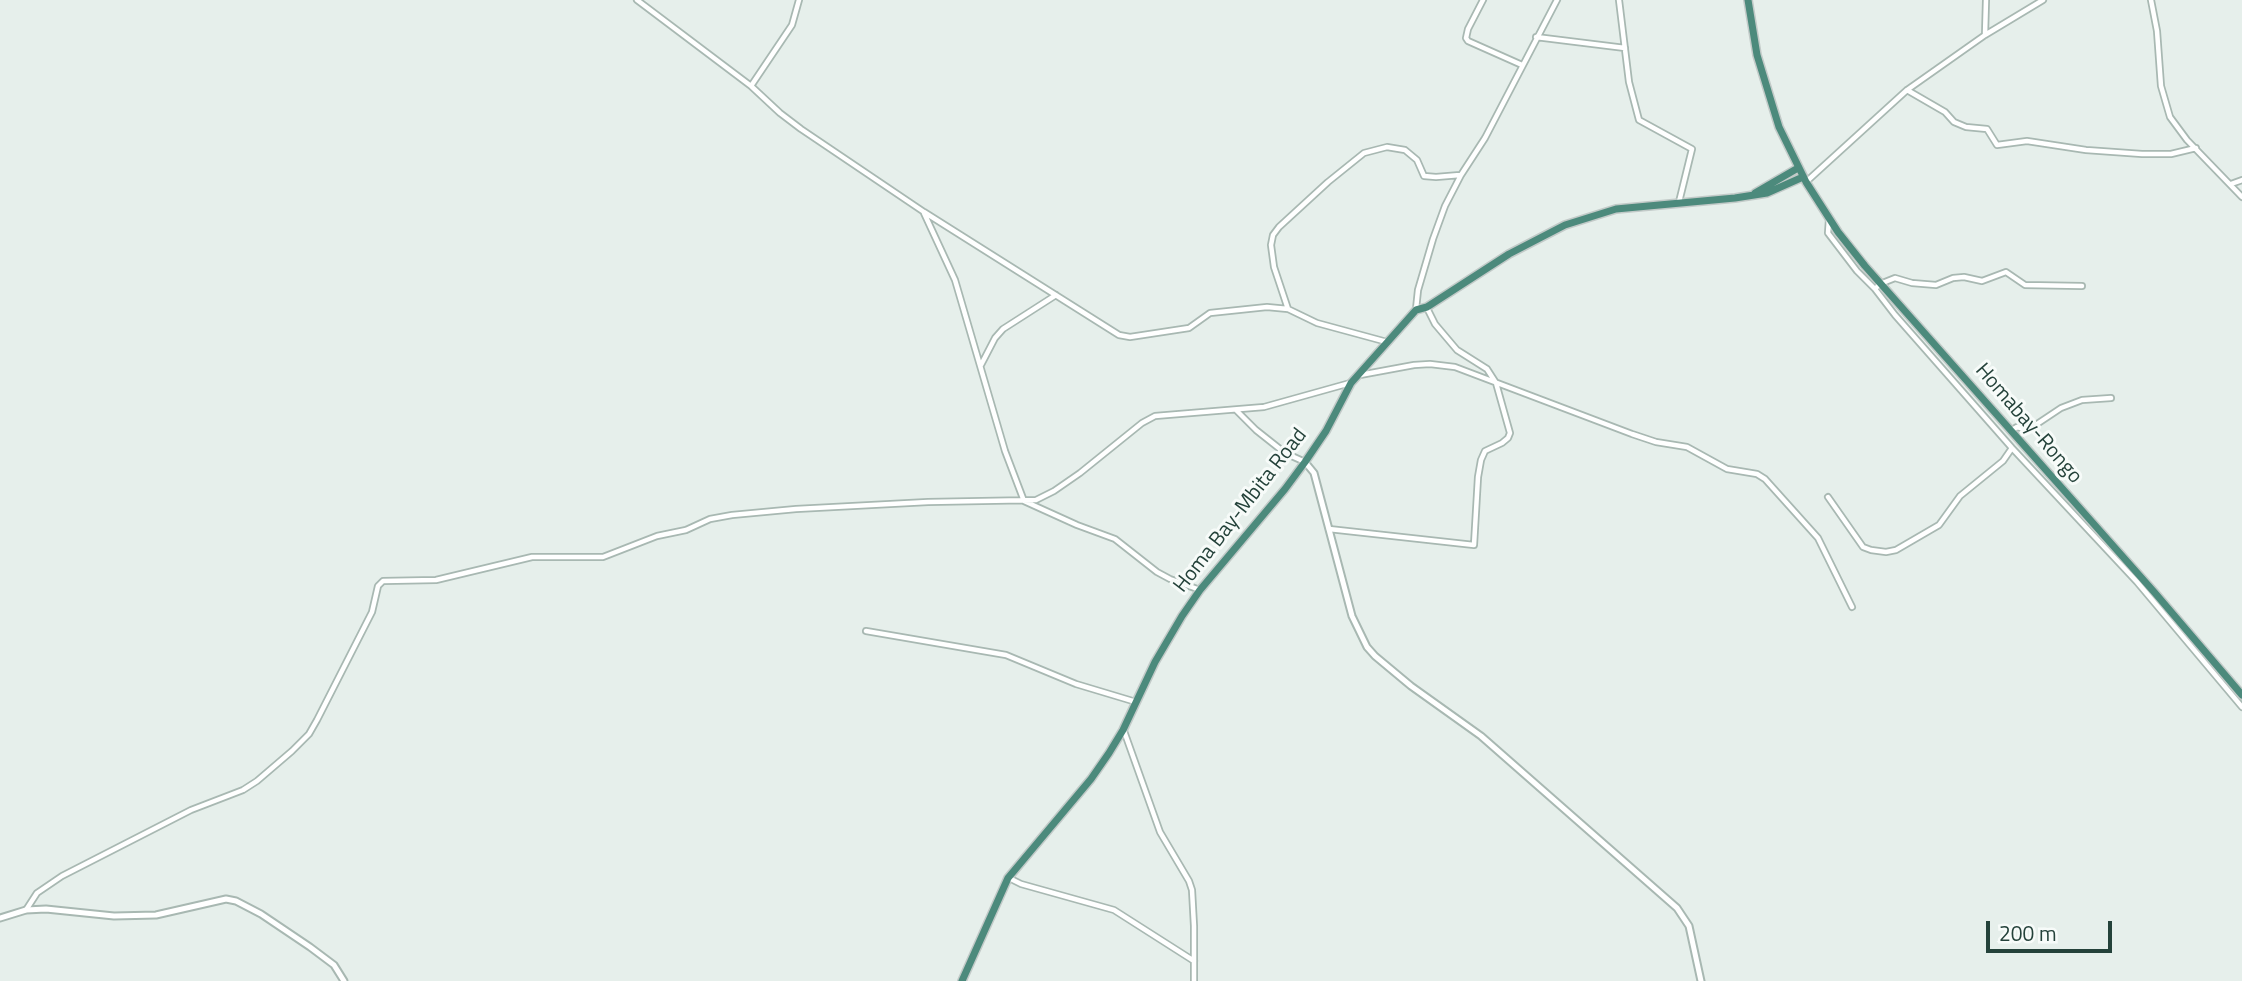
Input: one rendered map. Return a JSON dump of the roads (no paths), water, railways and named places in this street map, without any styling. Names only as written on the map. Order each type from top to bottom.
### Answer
[{"type":"highway","name":"Homabay-Rongo","points":[[1748,0],[1756,55],[1779,127],[1804,179],[1877,286],[1945,357],[2242,695]]},
{"type":"highway","points":[[1754,193],[1798,168]]},
{"type":"highway","points":[[1416,310],[1427,307],[1509,254],[1565,225],[1616,209],[1735,198],[1773,190],[1804,179]]},
{"type":"highway","name":"Homa Bay-Mbita Road","points":[[962,981],[1008,878],[1091,779],[1123,730],[1155,662],[1182,616],[1200,590],[1305,463],[1326,431],[1351,383],[1416,310]]},
{"type":"street","points":[[637,0],[751,86],[801,129],[924,212],[1124,337],[1189,328],[1205,314],[1215,311],[1267,307],[1288,309],[1317,323],[1387,342]]},
{"type":"street","points":[[751,86],[792,25],[799,0]]},
{"type":"street","points":[[1483,0],[1466,38],[1522,65]]},
{"type":"street","points":[[1416,310],[1418,290],[1445,206],[1485,138],[1557,0]]},
{"type":"street","points":[[1619,0],[1629,82],[1639,120],[1692,149],[1679,202]]},
{"type":"street","points":[[1984,35],[1986,0]]},
{"type":"street","points":[[1804,179],[1907,90],[1984,35],[2043,0]]},
{"type":"street","points":[[2151,0],[2165,107],[2177,128],[2242,197]]},
{"type":"street","points":[[1536,37],[1625,48]]},
{"type":"street","points":[[1907,90],[1945,111],[1954,122],[1966,127],[1986,128],[1997,145],[2026,141],[2086,150],[2142,154],[2171,154],[2196,148]]},
{"type":"street","points":[[1288,309],[1274,267],[1271,245],[1273,234],[1328,182],[1364,153],[1387,147],[1405,150],[1417,160],[1424,176],[1461,175]]},
{"type":"street","points":[[2231,184],[2242,180]]},
{"type":"street","points":[[924,212],[955,280],[1005,451],[1024,501],[1115,539],[1157,572],[1200,590]]},
{"type":"street","points":[[2082,286],[2025,285],[2006,272],[1982,281],[1954,278],[1936,285],[1912,283],[1899,278],[1877,286],[1895,315],[2064,506],[2178,625],[2242,707]]},
{"type":"street","points":[[980,365],[1003,329],[1056,295]]},
{"type":"street","points":[[1329,529],[1474,545],[1481,460],[1485,451],[1502,443],[1510,433],[1496,383],[1487,369],[1450,343],[1435,324],[1427,307]]},
{"type":"street","points":[[1938,363],[1945,357]]},
{"type":"street","points":[[1359,376],[1414,365],[1430,364],[1455,368],[1656,442],[1686,447],[1727,469],[1757,474],[1765,479],[1818,538],[1852,607]]},
{"type":"street","points":[[26,909],[37,893],[62,876],[191,810],[243,790],[292,751],[309,734],[317,720],[372,611],[378,586],[383,581],[436,580],[532,557],[603,557],[640,542],[687,530],[720,517],[796,509],[1036,500],[1080,473],[1154,416],[1264,407],[1351,383]]},
{"type":"street","points":[[2011,431],[2017,427],[2028,430],[2061,408],[2082,400],[2111,398]]},
{"type":"street","points":[[1236,410],[1256,430],[1285,453],[1305,463],[1314,473],[1352,616],[1375,656],[1411,686],[1481,736],[1676,908],[1689,926],[1701,981]]},
{"type":"street","points":[[1828,497],[1863,547],[1886,552],[1896,550],[1939,525],[1960,496],[2003,461],[2012,448]]},
{"type":"street","points":[[866,631],[1006,655],[1076,684],[1137,702]]},
{"type":"street","points":[[1123,730],[1160,832],[1189,881],[1193,914],[1194,981]]},
{"type":"street","points":[[1008,878],[1114,910],[1194,961]]},
{"type":"street","points":[[0,918],[26,909],[114,916],[156,915],[226,900],[236,901],[261,914],[310,947],[334,965],[344,981]]}]
